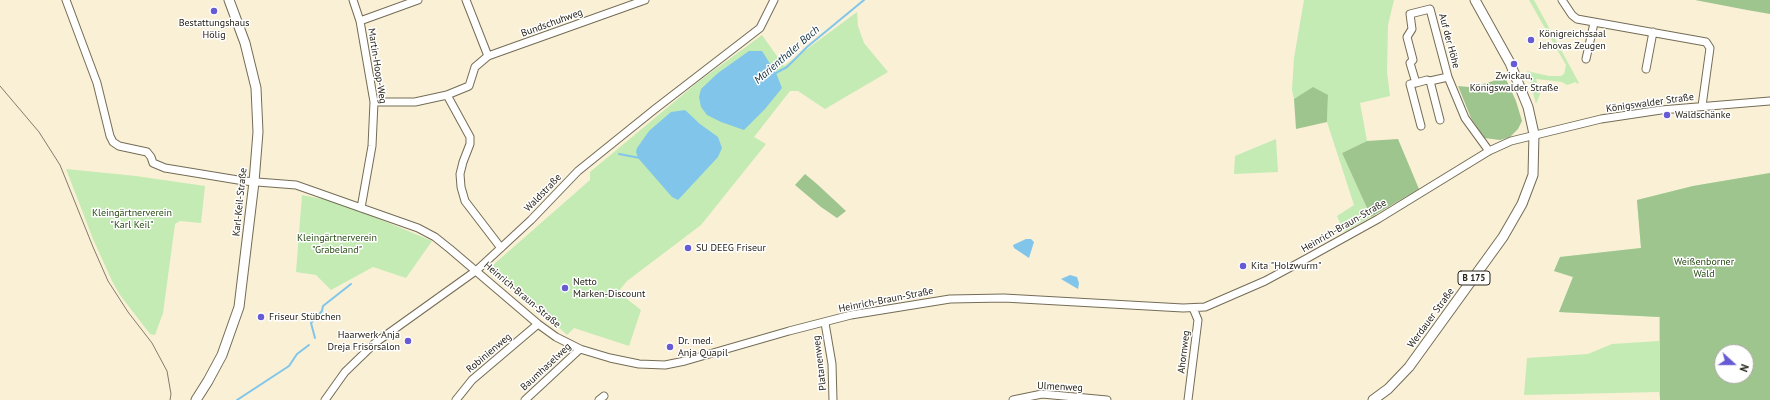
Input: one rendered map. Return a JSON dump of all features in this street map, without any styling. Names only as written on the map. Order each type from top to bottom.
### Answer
[{"type":"main road","name":"Karl-Keil-Straße","points":[[196,400],[222,355],[239,307],[254,182],[258,132],[256,88],[245,43],[230,0]]},
{"type":"main road","name":"Werdauer Straße","points":[[1373,400],[1388,389],[1409,367],[1507,232],[1528,190],[1533,175],[1534,134],[1528,107],[1515,73],[1475,0]]},
{"type":"street","name":"Heinrich-Braun-Straße","points":[[66,0],[97,83],[110,136],[113,142],[118,146],[147,152],[153,163],[165,168],[254,182],[296,185],[418,228],[435,237],[477,270],[538,324],[556,337],[580,349],[610,358],[639,364],[665,365],[685,362],[789,331],[825,323],[851,315],[950,299],[1004,298],[1183,308],[1211,305],[1304,260],[1378,219],[1489,151],[1512,141],[1534,134]]},
{"type":"street","name":"Martin-Hoop-Weg","points":[[353,0],[360,21],[374,102],[372,146],[361,208]]},
{"type":"street","points":[[360,21],[418,0]]},
{"type":"street","points":[[466,0],[488,56]]},
{"type":"street","name":"Bundschuhweg","points":[[374,102],[394,104],[415,102],[447,95],[469,86],[475,67],[488,56],[645,0]]},
{"type":"street","name":"Waldstraße","points":[[325,400],[345,372],[376,343],[477,270],[531,220],[578,171],[760,28],[774,0]]},
{"type":"street","points":[[1562,0],[1572,15],[1577,19],[1706,42],[1710,48],[1702,106]]},
{"type":"street","name":"Auf der Höhe","points":[[1416,82],[1410,63],[1413,60],[1407,37],[1412,29],[1410,14],[1430,9],[1448,77],[1465,118],[1489,151]]},
{"type":"street","points":[[1586,59],[1594,23]]},
{"type":"street","points":[[1646,69],[1653,32]]},
{"type":"street","name":"Auf der Höhe","points":[[1421,126],[1410,84],[1448,77]]},
{"type":"street","points":[[1430,81],[1440,120]]},
{"type":"street","points":[[447,95],[470,137],[470,144],[460,174],[461,187],[465,201],[501,248]]},
{"type":"street","name":"Königswalder Straße","points":[[1534,134],[1608,118],[1661,110],[1770,102]]},
{"type":"street","name":"Ahornweg","points":[[1188,400],[1198,320],[1193,308]]},
{"type":"street","name":"Platanenweg","points":[[825,323],[832,364],[834,400]]},
{"type":"street","name":"Robinienweg","points":[[456,400],[472,380],[538,324]]},
{"type":"street","name":"Baumhaselweg","points":[[525,400],[580,349]]},
{"type":"street","name":"Ulmenweg","points":[[1013,400],[1042,394],[1107,400]]},
{"type":"green space","points":[[1304,0],[1394,0],[1388,25],[1387,72],[1390,96],[1360,103],[1367,141],[1342,153],[1371,217],[1344,232],[1337,216],[1354,205],[1327,122],[1328,95],[1294,99],[1292,90],[1294,58]]},
{"type":"green space","points":[[1529,0],[1534,0],[1579,83],[1577,84],[1576,82],[1567,85],[1562,82],[1536,79],[1540,94],[1536,104],[1527,71],[1549,76],[1561,76],[1564,74],[1566,65]]},
{"type":"green space","points":[[1695,0],[1770,0],[1770,14],[1747,10]]},
{"type":"green space","points":[[857,12],[858,26],[864,43],[888,72],[825,109],[798,91],[790,91],[754,137],[766,144],[701,225],[627,281],[618,292],[641,310],[629,346],[574,328],[567,335],[494,267],[493,265],[590,180],[590,172],[698,82],[762,35],[784,66]]},
{"type":"green space","points":[[1505,77],[1516,101],[1522,121],[1518,129],[1510,137],[1500,140],[1484,138],[1471,118],[1458,86],[1469,87]]},
{"type":"green space","points":[[1313,87],[1328,95],[1327,122],[1296,129],[1294,99]]},
{"type":"green space","points":[[1276,139],[1278,172],[1234,174],[1235,156]]},
{"type":"green space","points":[[1398,139],[1419,189],[1371,217],[1342,153],[1367,141]]},
{"type":"green space","name":"Kleingärtnerverein \"Karl Keil\"","points":[[66,169],[136,176],[205,186],[201,223],[180,221],[175,224],[163,313],[155,335],[150,334],[120,295],[112,281],[93,239]]},
{"type":"green space","name":"Weißenborner Wald","points":[[1770,173],[1770,400],[1660,400],[1659,392],[1524,395],[1527,358],[1588,354],[1612,344],[1659,341],[1659,317],[1559,312],[1573,277],[1554,271],[1560,257],[1641,248],[1637,200],[1693,186]]},
{"type":"green space","name":"Weißenborner Wald","points":[[1770,173],[1770,400],[1660,400],[1660,317],[1559,312],[1573,277],[1554,271],[1560,257],[1641,248],[1637,200],[1693,186]]},
{"type":"green space","points":[[805,174],[846,211],[837,218],[821,207],[795,185]]},
{"type":"green space","name":"Kleingärtnerverein \"Grabeland\"","points":[[302,195],[332,201],[432,241],[406,278],[373,267],[331,290],[316,275],[296,272]]},
{"type":"water","points":[[749,51],[762,51],[776,73],[782,88],[765,109],[744,130],[721,122],[707,115],[701,107],[699,97],[701,89],[718,73]]},
{"type":"water","points":[[685,110],[700,124],[718,137],[722,148],[718,157],[678,200],[672,197],[638,158],[636,152],[637,148],[649,131],[671,112]]},
{"type":"water","points":[[1026,239],[1031,239],[1034,242],[1029,258],[1014,248],[1013,245]]},
{"type":"water","points":[[1070,275],[1077,277],[1079,283],[1078,289],[1061,279]]},
{"type":"waterway","name":"Marienthaler Bach","points":[[774,74],[787,67],[807,47],[864,0]]},
{"type":"waterway","name":"Marienthaler Bach","points":[[619,154],[640,158]]},
{"type":"waterway","name":"Marienthaler Bach","points":[[315,338],[311,323],[322,311],[323,306],[351,284]]},
{"type":"waterway","name":"Marienthaler Bach","points":[[237,400],[289,366],[297,354],[309,345]]},
{"type":"tram line","points":[[0,86],[39,132],[60,165],[108,281],[128,312],[152,343],[167,371],[171,394],[170,400]]},
{"type":"place","name":"Bestattungshaus Hölig","points":[[214,11]]},
{"type":"place","name":"Königreichssaal Jehovas Zeugen","points":[[1531,40]]},
{"type":"place","name":"Zwickau, Königswalder Straße","points":[[1514,64]]},
{"type":"place","name":"Waldschänke","points":[[1667,115]]},
{"type":"place","name":"SU DEEG Friseur","points":[[688,248]]},
{"type":"place","name":"Kita \"Holzwurm\"","points":[[1243,266]]},
{"type":"place","name":"Netto Marken-Discount","points":[[565,288]]},
{"type":"place","name":"Friseur Stübchen","points":[[261,317]]},
{"type":"place","name":"Haarwerk Anja Dreja Frisörsalon","points":[[408,341]]},
{"type":"place","name":"Dr. med. Anja Quapil","points":[[670,347]]}]
